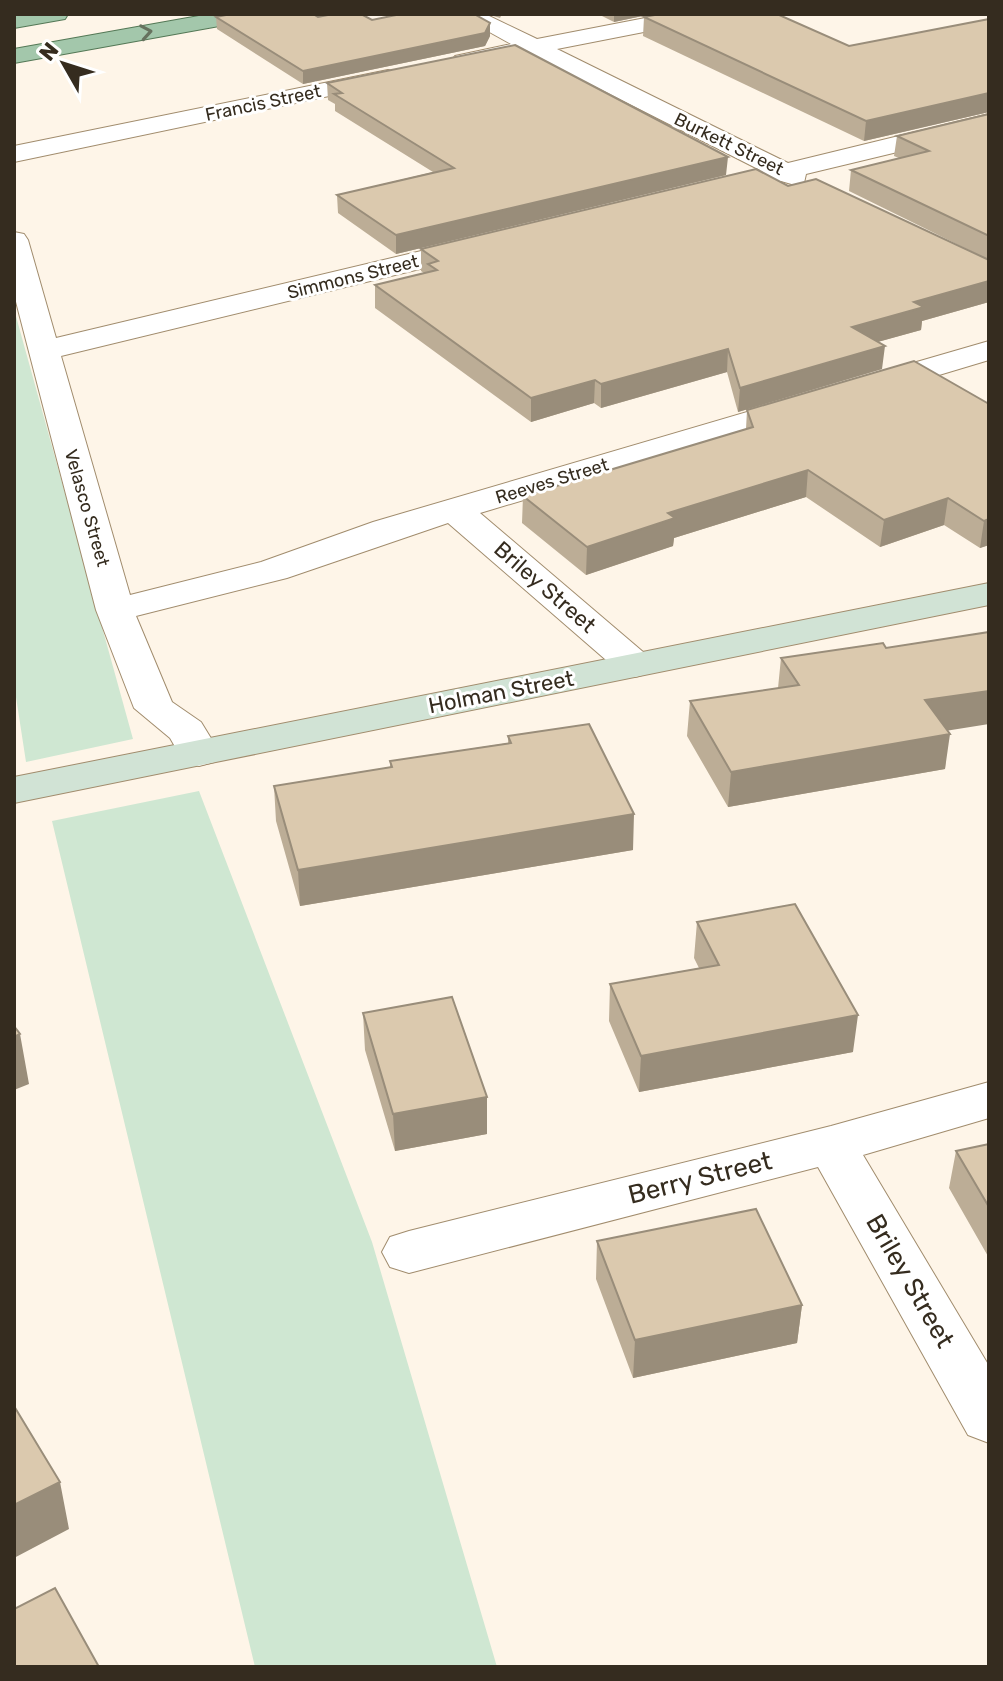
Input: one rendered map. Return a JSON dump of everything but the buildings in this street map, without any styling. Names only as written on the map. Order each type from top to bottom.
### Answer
[{"type":"main road","points":[[14,21],[57,14]]},
{"type":"main road","points":[[14,56],[247,14]]},
{"type":"street","name":"Burkett Street","points":[[468,14],[826,192]]},
{"type":"street","points":[[441,66],[700,14]]},
{"type":"street","name":"Francis Street","points":[[14,154],[410,72]]},
{"type":"street","points":[[678,198],[989,122]]},
{"type":"street","name":"Simmons Street","points":[[43,351],[508,239]]},
{"type":"street","name":"Velasco Street","points":[[14,240],[115,610],[154,708],[186,731],[199,753]]},
{"type":"street","name":"Reeves Street","points":[[115,610],[274,570],[455,510],[989,350]]},
{"type":"street","name":"Briley Street","points":[[455,510],[635,665]]},
{"type":"street","name":"Holman Street","points":[[14,790],[989,594]]},
{"type":"street","name":"Berry Street","points":[[409,1252],[831,1145],[989,1100]]},
{"type":"street","name":"Briley Street","points":[[831,1145],[989,1418]]},
{"type":"green space","points":[[14,309],[133,739],[26,762],[14,684]]},
{"type":"green space","points":[[199,791],[372,1242],[497,1667],[255,1667],[52,821]]}]
